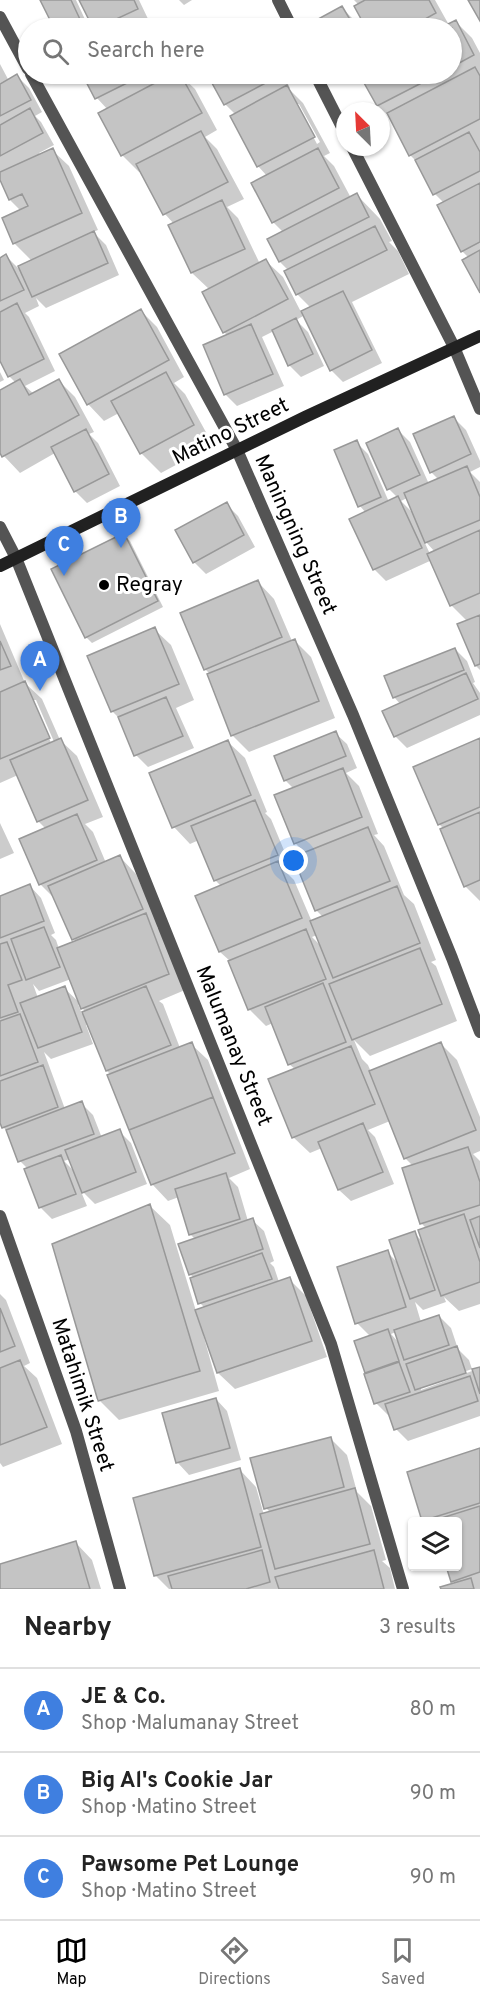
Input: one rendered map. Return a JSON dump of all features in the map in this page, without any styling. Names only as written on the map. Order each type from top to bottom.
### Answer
[{"type":"street","points":[[278,0],[287,18]]},
{"type":"street","points":[[0,16],[18,50]]},
{"type":"street","name":"Maningning Street","points":[[36,84],[237,450],[352,715],[480,1032]]},
{"type":"street","points":[[320,84],[336,115]]},
{"type":"street","points":[[357,156],[454,347],[480,409]]},
{"type":"street","name":"Matino Street","points":[[0,566],[237,450],[480,336]]},
{"type":"street","name":"Malumanay Street","points":[[0,527],[16,558],[331,1344],[403,1589]]},
{"type":"street","name":"Matahimik Street","points":[[0,1216],[75,1431],[120,1589]]},
{"type":"building","points":[[40,0],[71,0],[79,18],[49,18]]},
{"type":"building","points":[[79,0],[134,0],[138,9],[119,18],[88,18]]},
{"type":"building","points":[[365,0],[429,0],[436,13],[427,18],[361,18],[354,6]]},
{"type":"building","points":[[468,0],[480,0],[480,21]]},
{"type":"building","points":[[342,6],[349,18],[320,18]]},
{"type":"building","points":[[462,32],[474,55],[462,62]]},
{"type":"building","points":[[475,67],[480,76],[480,119],[409,156],[390,119],[390,111],[442,84],[462,84],[462,74]]},
{"type":"building","points":[[17,74],[18,84],[22,84],[31,100],[0,116],[0,84]]},
{"type":"building","points":[[87,84],[125,84],[95,99]]},
{"type":"building","points":[[153,84],[186,84],[202,113],[121,156],[98,113]]},
{"type":"building","points":[[212,84],[264,84],[224,105]]},
{"type":"building","points":[[365,84],[420,84],[385,102],[375,102]]},
{"type":"building","points":[[287,85],[315,137],[257,167],[230,116]]},
{"type":"building","points":[[30,108],[43,133],[0,156],[0,125]]},
{"type":"building","points":[[201,131],[228,182],[163,215],[136,164]]},
{"type":"building","points":[[469,132],[480,152],[480,171],[433,195],[415,160]]},
{"type":"building","points":[[53,148],[82,213],[13,244],[2,218],[28,206],[22,194],[9,200],[0,180],[0,172]]},
{"type":"building","points":[[318,148],[339,188],[272,223],[251,183]]},
{"type":"building","points":[[480,183],[480,242],[461,252],[437,205]]},
{"type":"building","points":[[357,193],[369,217],[279,262],[267,239]]},
{"type":"building","points":[[222,200],[245,249],[191,273],[168,225]]},
{"type":"building","points":[[375,226],[387,250],[296,295],[284,271]]},
{"type":"building","points":[[94,231],[108,263],[32,297],[18,266]]},
{"type":"building","points":[[480,250],[480,293],[462,260]]},
{"type":"building","points":[[6,254],[24,290],[0,301],[0,258]]},
{"type":"building","points":[[266,259],[288,299],[223,333],[202,292]]},
{"type":"building","points":[[343,291],[372,350],[330,371],[301,311]]},
{"type":"building","points":[[17,303],[44,359],[8,377],[0,361],[0,312]]},
{"type":"building","points":[[141,309],[169,360],[87,405],[59,354]]},
{"type":"building","points":[[296,318],[313,354],[288,366],[272,330]]},
{"type":"building","points":[[251,324],[273,374],[224,395],[203,345]]},
{"type":"building","points":[[166,372],[194,425],[140,454],[111,401]]},
{"type":"building","points":[[20,379],[29,395],[59,379],[79,415],[2,457],[0,453],[0,390]]},
{"type":"building","points":[[454,416],[471,454],[430,473],[413,434]]},
{"type":"building","points":[[398,428],[420,475],[387,490],[366,443]]},
{"type":"building","points":[[86,429],[109,474],[74,492],[51,447]]},
{"type":"building","points":[[357,440],[381,497],[358,507],[334,450]]},
{"type":"building","points":[[467,466],[480,497],[480,520],[425,543],[404,493]]},
{"type":"building","points":[[398,496],[422,548],[373,570],[349,519]]},
{"type":"building","points":[[227,502],[244,535],[193,563],[175,530]]},
{"type":"building","points":[[480,530],[480,593],[450,606],[427,554]]},
{"type":"building","name":"Regray","points":[[124,533],[158,601],[85,638],[51,569]]},
{"type":"building","points":[[258,580],[282,637],[204,670],[180,613]]},
{"type":"building","points":[[480,615],[480,664],[475,666],[457,624]]},
{"type":"building","points":[[155,627],[179,684],[111,712],[87,656]]},
{"type":"building","points":[[295,639],[319,701],[231,736],[207,674]]},
{"type":"building","points":[[0,641],[11,666],[0,670]]},
{"type":"building","points":[[455,648],[464,670],[393,698],[384,676]]},
{"type":"building","points":[[466,673],[478,699],[394,737],[382,711]]},
{"type":"building","points":[[25,681],[50,738],[0,759],[0,692]]},
{"type":"building","points":[[166,697],[183,736],[134,756],[118,717]]},
{"type":"building","points":[[336,731],[346,756],[284,781],[274,756]]},
{"type":"building","points":[[61,738],[88,800],[37,822],[10,760]]},
{"type":"building","points":[[480,738],[480,807],[438,825],[413,767]]},
{"type":"building","points":[[228,740],[251,795],[172,828],[149,773]]},
{"type":"building","points":[[343,768],[362,817],[294,844],[274,795]]},
{"type":"building","points":[[255,800],[278,855],[214,881],[191,826]]},
{"type":"building","points":[[480,812],[480,880],[464,887],[440,829]]},
{"type":"building","points":[[77,814],[97,860],[39,885],[19,839]]},
{"type":"building","points":[[368,827],[390,881],[315,911],[293,857]]},
{"type":"building","points":[[120,855],[143,909],[72,940],[48,886]]},
{"type":"building","points":[[278,861],[302,918],[219,952],[195,896]]},
{"type":"building","points":[[30,884],[44,921],[0,938],[0,896]]},
{"type":"building","points":[[397,886],[420,943],[333,978],[310,921]]},
{"type":"building","points":[[146,913],[169,974],[81,1009],[57,948]]},
{"type":"building","points":[[44,927],[60,967],[26,980],[11,939]]},
{"type":"building","points":[[306,929],[326,979],[248,1010],[228,961]]},
{"type":"building","points":[[7,942],[22,980],[8,985],[18,1012],[0,1018],[0,944]]},
{"type":"building","points":[[420,948],[442,1004],[352,1040],[329,984]]},
{"type":"building","points":[[323,983],[346,1042],[288,1065],[265,1007]]},
{"type":"building","points":[[65,986],[82,1032],[38,1048],[20,1003]]},
{"type":"building","points":[[146,986],[171,1045],[106,1071],[82,1012]]},
{"type":"building","points":[[20,1014],[38,1062],[0,1076],[0,1021]]},
{"type":"building","points":[[192,1042],[213,1097],[129,1130],[107,1075]]},
{"type":"building","points":[[441,1042],[476,1130],[404,1159],[369,1071]]},
{"type":"building","points":[[351,1046],[375,1104],[292,1138],[268,1079]]},
{"type":"building","points":[[43,1065],[58,1107],[2,1128],[0,1081]]},
{"type":"building","points":[[213,1097],[235,1153],[151,1185],[129,1130]]},
{"type":"building","points":[[82,1101],[94,1134],[18,1162],[6,1130]]},
{"type":"building","points":[[363,1123],[383,1172],[338,1190],[318,1142]]},
{"type":"building","points":[[120,1129],[136,1172],[82,1193],[65,1150]]},
{"type":"building","points":[[468,1147],[480,1182],[480,1205],[420,1224],[402,1168]]},
{"type":"building","points":[[61,1155],[76,1194],[39,1208],[24,1169]]},
{"type":"building","points":[[226,1173],[240,1219],[189,1235],[175,1189]]},
{"type":"building","points":[[150,1204],[200,1371],[98,1401],[52,1244]]},
{"type":"building","points":[[464,1214],[480,1262],[480,1282],[441,1296],[418,1230]]},
{"type":"building","points":[[480,1216],[480,1248],[470,1220]]},
{"type":"building","points":[[253,1218],[263,1249],[189,1275],[178,1244]]},
{"type":"building","points":[[415,1231],[435,1290],[410,1299],[389,1240]]},
{"type":"building","points":[[388,1250],[406,1307],[355,1324],[337,1267]]},
{"type":"building","points":[[262,1253],[272,1279],[198,1304],[190,1278]]},
{"type":"building","points":[[290,1277],[312,1341],[217,1373],[195,1310]]},
{"type":"building","points":[[0,1308],[15,1346],[0,1352]]},
{"type":"building","points":[[439,1315],[449,1345],[404,1360],[394,1330]]},
{"type":"building","points":[[388,1329],[399,1361],[365,1373],[354,1341]]},
{"type":"building","points":[[457,1346],[466,1373],[415,1390],[406,1364]]},
{"type":"building","points":[[20,1360],[47,1427],[0,1445],[0,1368]]},
{"type":"building","points":[[399,1362],[410,1392],[374,1404],[364,1374]]},
{"type":"building","points":[[480,1367],[480,1394],[472,1369]]},
{"type":"building","points":[[470,1376],[478,1401],[394,1430],[385,1404]]},
{"type":"building","points":[[216,1398],[230,1448],[176,1463],[162,1413]]},
{"type":"building","points":[[331,1437],[344,1487],[264,1509],[250,1458]]},
{"type":"building","points":[[480,1448],[480,1503],[435,1517],[421,1517],[407,1472]]},
{"type":"building","points":[[240,1468],[261,1547],[154,1576],[133,1498]]},
{"type":"building","points":[[355,1488],[370,1544],[275,1569],[260,1514]]},
{"type":"building","points":[[480,1506],[480,1572],[451,1582],[448,1571],[462,1571],[462,1517],[445,1517]]},
{"type":"building","points":[[76,1541],[90,1589],[0,1589],[0,1564]]},
{"type":"building","points":[[262,1550],[270,1582],[246,1589],[172,1589],[168,1576]]},
{"type":"building","points":[[374,1550],[384,1589],[279,1589],[275,1577]]},
{"type":"building","points":[[471,1578],[474,1589],[441,1589],[440,1587]]},
{"type":"place","name":"Big Al's Cookie Jar","points":[[121,548]]},
{"type":"place","name":"Pawsome Pet Lounge","points":[[64,576]]},
{"type":"place","name":"Regray","points":[[104,585]]},
{"type":"place","name":"JE & Co.","points":[[40,691]]}]
